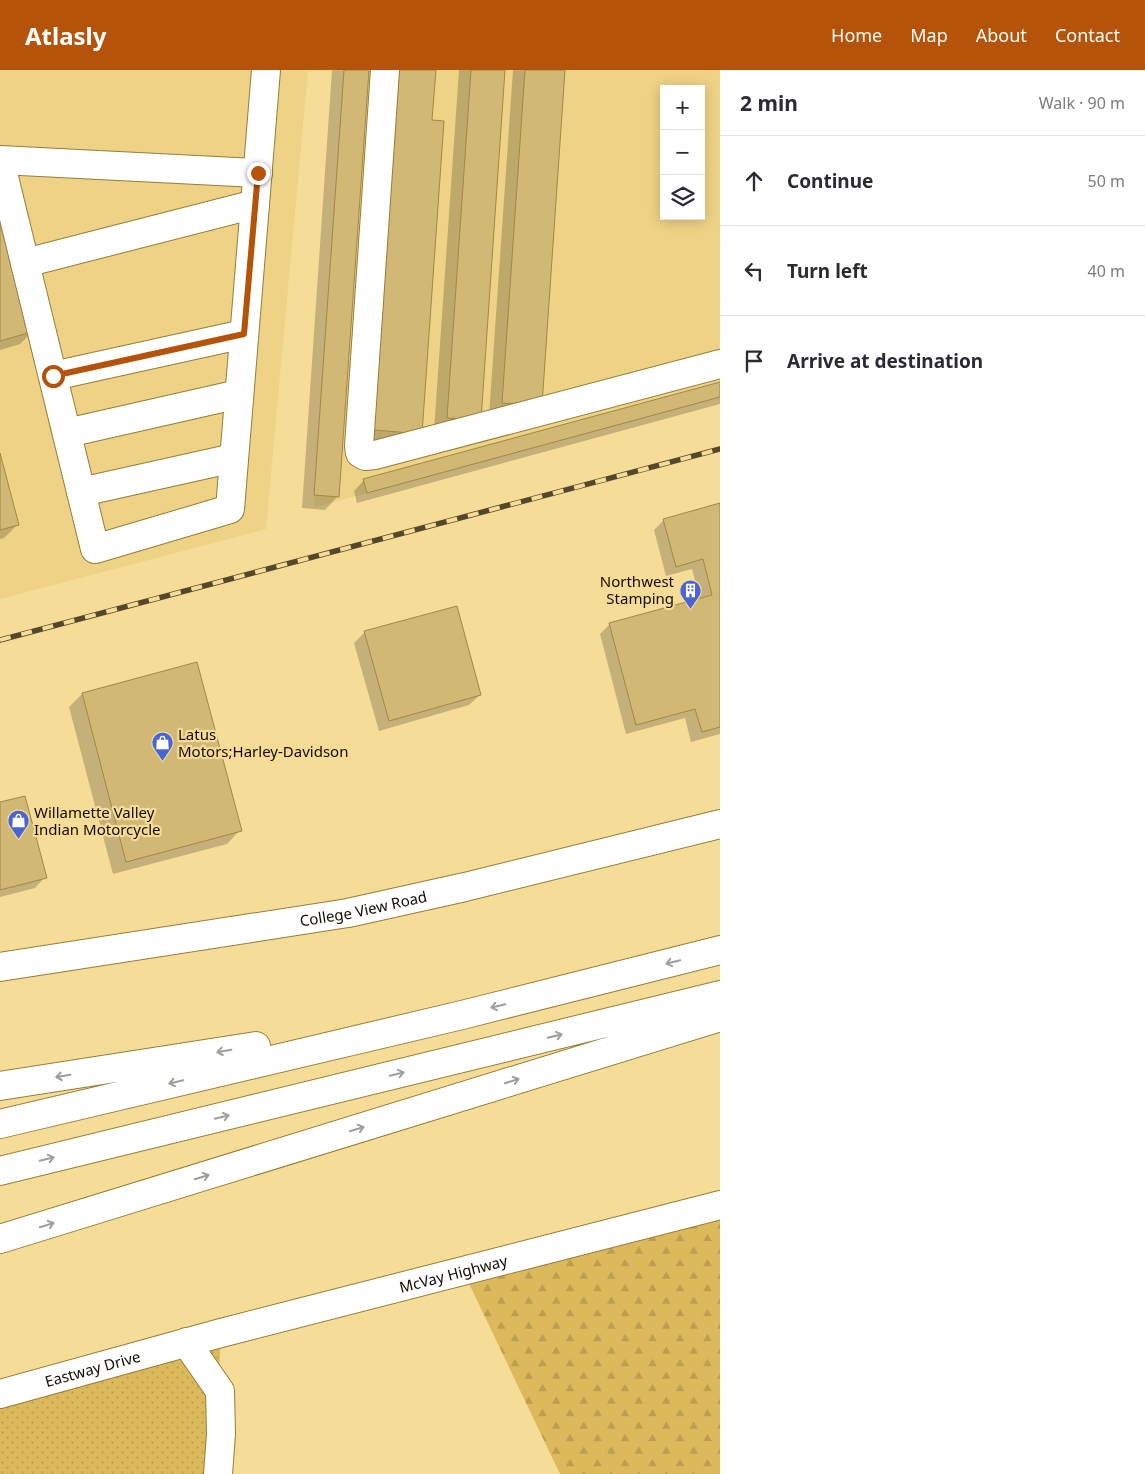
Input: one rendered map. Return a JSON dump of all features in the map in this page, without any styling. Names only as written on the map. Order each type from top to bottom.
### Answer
[{"type":"main road","points":[[258,173],[0,160],[95,549],[230,509],[258,173],[266,70]]},
{"type":"main road","points":[[385,70],[360,453],[365,456],[375,455],[720,364]]},
{"type":"main road","points":[[25,263],[255,204]]},
{"type":"main road","points":[[53,376],[244,334]]},
{"type":"main road","points":[[67,433],[239,394]]},
{"type":"main road","points":[[81,492],[234,458]]},
{"type":"main road","name":"College View Road","points":[[0,967],[348,913],[464,887],[720,824]]},
{"type":"main road","points":[[0,1124],[462,1015],[720,950]]},
{"type":"main road","points":[[0,1171],[720,995]]},
{"type":"main road","points":[[0,1086],[462,1015]]},
{"type":"main road","points":[[0,1239],[720,1017]]},
{"type":"main road","name":"McVay Highway","points":[[186,1342],[720,1205]]},
{"type":"main road","points":[[186,1342],[220,1391],[221,1434],[218,1474]]},
{"type":"main road","name":"Eastway Drive","points":[[0,1394],[186,1342]]},
{"type":"shaded area","points":[[0,70],[308,70],[266,529],[0,599]]},
{"type":"shaded area","points":[[344,70],[720,70],[720,397],[315,507],[314,495]]},
{"type":"green space","points":[[720,1205],[720,1474],[560,1474],[463,1271]]},
{"type":"green space","points":[[221,1333],[214,1474],[0,1474],[0,1404]]},
{"type":"building","points":[[344,70],[369,70],[339,497],[314,495]]},
{"type":"building","points":[[399,70],[436,70],[432,120],[444,121],[422,434],[374,430]]},
{"type":"building","points":[[471,70],[505,70],[481,420],[447,418]]},
{"type":"building","points":[[525,70],[565,70],[542,405],[502,403]]},
{"type":"building","points":[[0,206],[35,331],[0,341]]},
{"type":"building","points":[[720,382],[720,397],[367,493],[363,479]]},
{"type":"building","points":[[0,453],[19,525],[0,530]]},
{"type":"building","name":"Northwest Stamping","points":[[720,503],[720,727],[702,732],[695,709],[636,725],[609,623],[712,595],[703,559],[676,567],[663,519]]},
{"type":"building","points":[[457,606],[481,695],[389,721],[364,631]]},
{"type":"building","name":"Latus Motors;Harley-Davidson","points":[[197,662],[242,831],[126,862],[82,693]]},
{"type":"building","name":"Willamette Valley Indian Motorcycle","points":[[25,796],[47,878],[0,890],[0,802]]},
{"type":"railway","points":[[0,640],[720,449]]},
{"type":"place","name":"Northwest Stamping","points":[[690,609]]},
{"type":"place","name":"Latus Motors;Harley-Davidson","points":[[162,762]]},
{"type":"place","name":"Willamette Valley Indian Motorcycle","points":[[18,840]]},
{"type":"route","points":[[53,376],[244,334],[258,173]]}]
